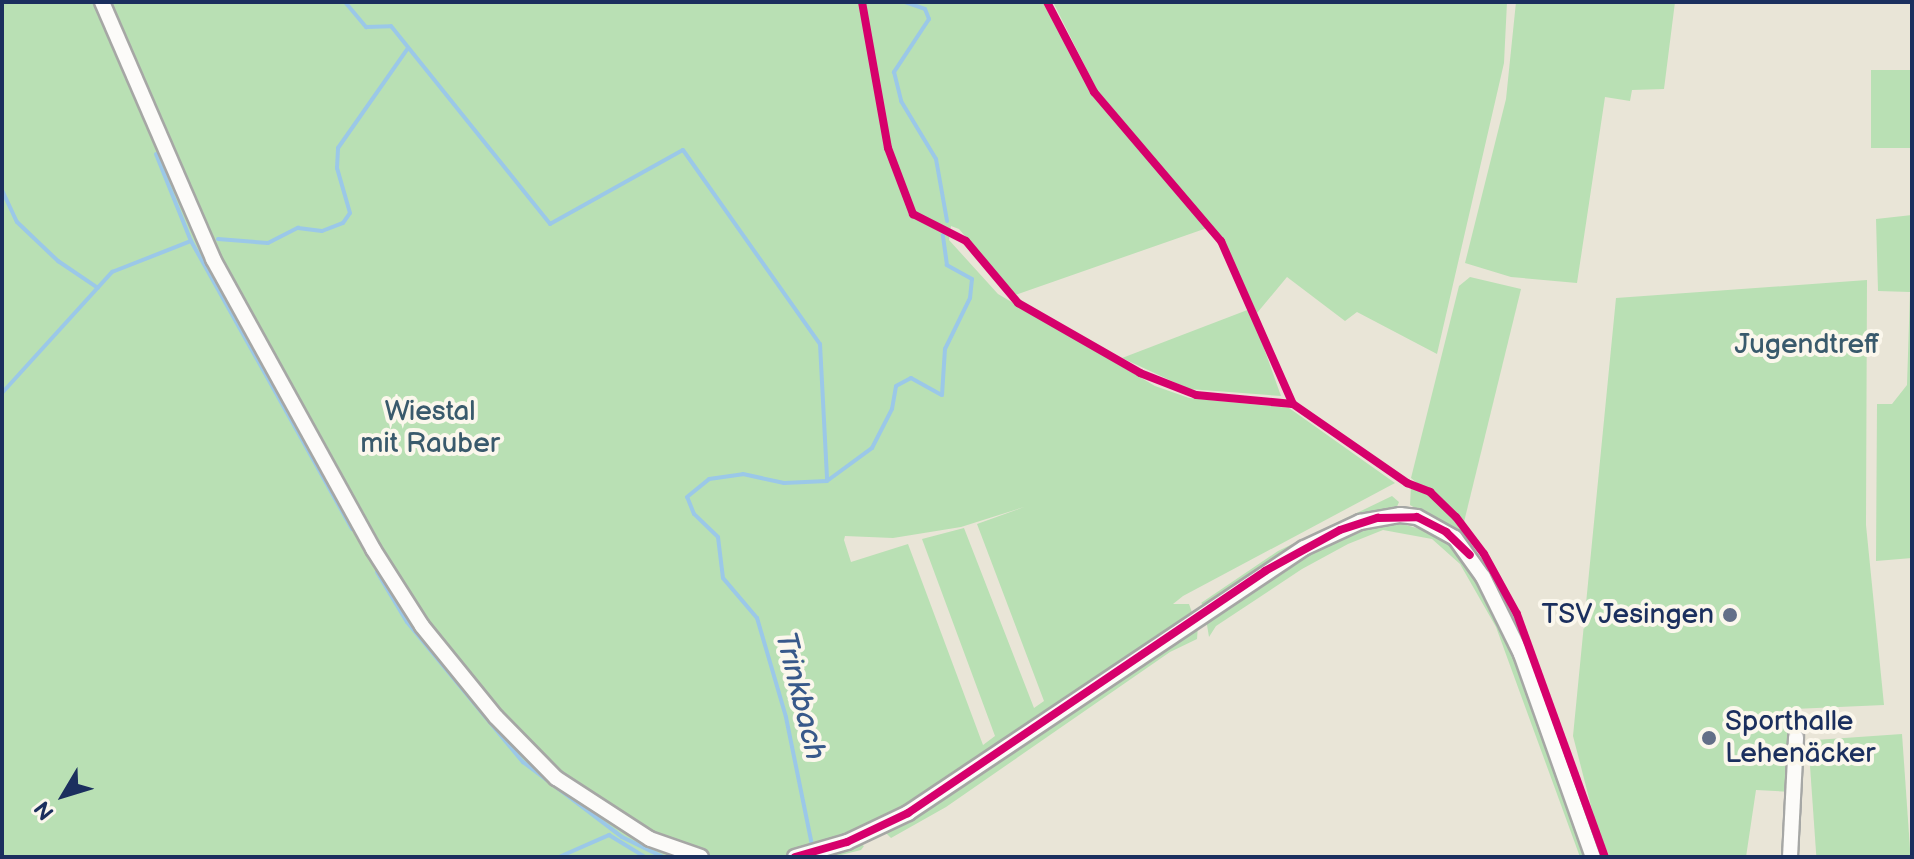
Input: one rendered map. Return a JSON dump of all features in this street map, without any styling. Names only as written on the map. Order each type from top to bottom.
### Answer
[{"type":"street","points":[[102,2],[213,259],[373,549],[422,626],[515,739],[556,778],[617,821],[701,857]]},
{"type":"street","points":[[798,857],[908,813],[1304,548],[1360,522],[1400,515],[1417,517],[1455,538],[1483,577],[1521,654],[1593,857]]},
{"type":"street","points":[[1790,857],[1796,737]]},
{"type":"green space","name":"Wiestal mit Rauber","points":[[2,2],[1043,2],[1092,93],[1207,228],[1015,295],[959,229],[951,226],[949,240],[998,294],[1155,386],[1189,398],[1289,408],[1395,483],[1183,596],[1173,604],[1189,604],[1193,615],[907,821],[1198,626],[1197,639],[1170,652],[946,807],[891,838],[885,832],[859,843],[864,846],[861,850],[833,857],[2,857]],"holes":[[[1024,507],[977,524],[1044,701],[1034,708],[964,528],[922,539],[995,736],[983,745],[908,544],[851,562],[844,540],[845,536],[893,538],[961,527]]]},
{"type":"green space","points":[[1053,2],[1507,2],[1504,63],[1437,354],[1357,312],[1345,321],[1287,277],[1257,313],[1222,238],[1097,90]]},
{"type":"green space","points":[[1516,2],[1675,2],[1664,89],[1632,90],[1630,101],[1605,97],[1577,283],[1511,277],[1465,263],[1506,99]]},
{"type":"green space","points":[[1871,70],[1912,70],[1912,148],[1871,148]]},
{"type":"green space","points":[[1912,215],[1912,558],[1876,561],[1877,404],[1892,404],[1907,385],[1910,292],[1878,291],[1876,219]]},
{"type":"green space","points":[[1470,277],[1521,289],[1464,522],[1411,478],[1459,286]]},
{"type":"green space","name":"TSV Jesingen","points":[[1867,280],[1866,525],[1884,705],[1794,709],[1792,792],[1756,790],[1746,857],[1610,857],[1597,829],[1573,736],[1616,298]]},
{"type":"green space","points":[[1250,309],[1281,396],[1189,389],[1122,358]]},
{"type":"green space","points":[[1411,485],[1433,498],[1461,527],[1515,618],[1602,857],[1597,857],[1481,562],[1458,533],[1410,505]]},
{"type":"green space","points":[[1392,496],[1399,502],[1396,509],[1355,519],[1205,606],[1201,603],[1278,551]]},
{"type":"green space","points":[[1399,523],[1434,533],[1450,543],[1477,579],[1511,647],[1586,857],[1580,857],[1496,627],[1460,564],[1432,539],[1383,530],[1348,544],[1302,569],[1216,626],[1209,637],[1206,619],[1307,554],[1363,528]]},
{"type":"green space","points":[[1902,734],[1911,857],[1816,857],[1808,741]]},
{"type":"waterway","points":[[345,2],[366,27],[391,26],[550,224],[683,150],[820,344],[827,479]]},
{"type":"waterway","name":"Trinkbach","points":[[905,2],[925,9],[929,19],[894,72],[901,101],[936,159],[947,221]]},
{"type":"waterway","points":[[218,239],[268,243],[298,228],[322,231],[343,223],[350,213],[337,168],[338,148],[408,48]]},
{"type":"waterway","points":[[156,154],[191,241],[352,529]]},
{"type":"waterway","points":[[2,190],[17,222],[58,261],[98,288]]},
{"type":"waterway","name":"Trinkbach","points":[[813,850],[786,717],[757,618],[723,578],[718,537],[694,514],[687,497],[709,479],[743,474],[784,483],[827,481],[872,448],[892,409],[896,386],[911,378],[942,395],[945,349],[970,298],[972,279],[947,265],[943,235]]},
{"type":"waterway","points":[[2,393],[112,272],[191,241]]},
{"type":"waterway","points":[[377,572],[407,622],[523,762],[622,837],[663,857]]},
{"type":"waterway","points":[[559,857],[609,835],[645,857]]},
{"type":"cycle path","points":[[862,2],[888,148],[913,214],[966,241],[1018,303],[1140,373],[1196,395],[1293,404],[1407,483],[1430,492],[1456,517],[1484,554],[1517,614],[1605,857]]},
{"type":"cycle path","points":[[1047,2],[1094,92],[1221,241],[1293,404]]},
{"type":"cycle path","points":[[795,857],[847,842],[908,813],[1265,571],[1340,530],[1378,518],[1417,517],[1446,532],[1470,555]]},
{"type":"place","name":"TSV Jesingen","points":[[1730,615]]},
{"type":"place","name":"Sporthalle Lehenäcker","points":[[1709,738]]},
{"type":"park label","name":"Jugendtreff","points":[[1807,345]]}]
